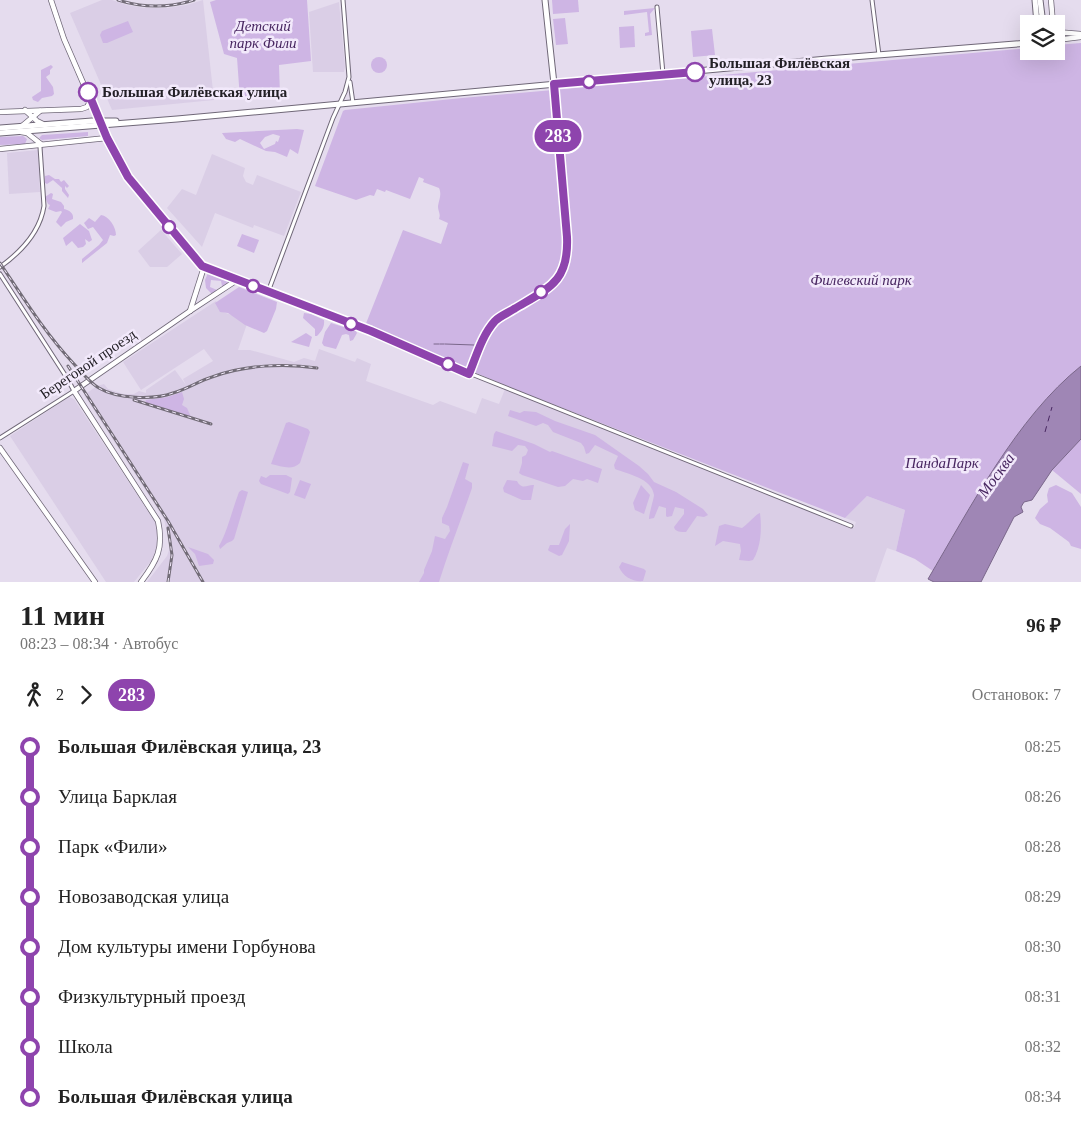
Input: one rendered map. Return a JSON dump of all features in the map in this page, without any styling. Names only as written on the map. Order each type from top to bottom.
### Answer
[{"type":"main road","points":[[545,0],[554,84]]},
{"type":"main road","points":[[1035,0],[1036,15]]},
{"type":"main road","points":[[1040,0],[1041,15]]},
{"type":"main road","points":[[0,133],[20,129],[144,122],[1020,43]]},
{"type":"main road","points":[[0,128],[20,129]]},
{"type":"street","points":[[51,0],[61,32],[107,138],[128,177],[204,267],[371,331],[469,374],[851,526]]},
{"type":"street","points":[[343,0],[353,103]]},
{"type":"street","points":[[872,0],[879,55]]},
{"type":"street","points":[[1051,0],[1052,15]]},
{"type":"street","points":[[657,7],[663,76]]},
{"type":"street","points":[[1065,33],[1081,36]]},
{"type":"street","points":[[1065,39],[1081,36]]},
{"type":"street","points":[[268,292],[345,92],[349,77]]},
{"type":"street","points":[[469,374],[486,334],[493,323],[550,286],[561,274],[567,260],[567,237],[554,84]]},
{"type":"street","points":[[0,112],[81,109],[86,107],[91,100]]},
{"type":"street","points":[[22,110],[45,127],[27,147]]},
{"type":"street","points":[[22,110],[27,114],[26,123]]},
{"type":"street","points":[[40,111],[20,129],[41,144]]},
{"type":"street","points":[[27,147],[31,141],[28,134]]},
{"type":"street","points":[[0,149],[107,138]]},
{"type":"street","points":[[0,268],[23,248],[33,234],[43,212],[41,144]]},
{"type":"street","points":[[190,311],[204,267]]},
{"type":"street","points":[[0,274],[158,522],[162,536],[159,553],[154,565],[141,582]]},
{"type":"street","name":"Береговой проезд","points":[[0,438],[74,391],[237,280]]},
{"type":"street","points":[[0,448],[95,582]]},
{"type":"shaded area","points":[[102,0],[112,0],[144,8],[167,8],[203,0],[214,100],[112,110],[70,13]]},
{"type":"shaded area","points":[[339,2],[344,72],[313,72],[309,12]]},
{"type":"shaded area","points":[[38,150],[40,192],[9,194],[7,153]]},
{"type":"shaded area","points":[[212,154],[245,168],[243,176],[246,182],[253,185],[257,175],[301,192],[284,236],[254,225],[253,228],[215,213],[202,247],[167,208],[182,189],[196,195]]},
{"type":"shaded area","points":[[161,230],[182,254],[167,267],[150,267],[138,251]]},
{"type":"shaded area","points":[[216,301],[223,312],[248,321],[238,350],[250,350],[294,362],[304,358],[315,361],[319,349],[355,362],[357,358],[371,364],[366,381],[433,405],[440,401],[476,414],[482,398],[499,404],[505,389],[854,528],[856,522],[845,518],[867,496],[905,510],[896,551],[887,548],[875,582],[147,582],[167,556],[170,547],[164,519],[84,395],[97,386],[104,384],[108,389],[123,394],[134,394],[139,391],[146,393],[146,390],[175,370],[186,385],[183,379],[213,361],[204,349],[141,390],[123,362]]},
{"type":"shaded area","points":[[69,397],[74,399],[155,522],[158,535],[156,550],[151,561],[134,582],[106,582],[10,436]]},
{"type":"green space","name":"Детский парк Фили","points":[[216,0],[307,0],[311,61],[279,65],[280,95],[240,99],[237,58],[224,54],[210,2]]},
{"type":"green space","points":[[552,0],[578,0],[579,12],[553,14]]},
{"type":"green space","points":[[655,8],[650,14],[652,35],[645,36],[645,33],[649,32],[647,12],[624,15],[624,11]]},
{"type":"green space","points":[[565,18],[568,44],[556,45],[553,19]]},
{"type":"green space","points":[[128,21],[133,32],[103,43],[100,35],[102,31]]},
{"type":"green space","points":[[634,26],[635,47],[620,48],[619,27]]},
{"type":"green space","points":[[712,29],[715,55],[693,57],[691,31]]},
{"type":"green space","name":"Филевский парк","points":[[1081,43],[1081,366],[1058,387],[1017,435],[981,489],[933,571],[915,559],[896,551],[905,510],[867,496],[845,518],[519,391],[365,326],[403,230],[441,244],[448,223],[439,219],[440,190],[423,182],[424,179],[419,177],[410,199],[386,190],[385,192],[377,189],[374,196],[370,195],[356,200],[315,186],[345,110],[1020,49],[1020,60],[1065,60],[1065,44]]},
{"type":"green space","points":[[379,57],[385,59],[387,65],[385,71],[379,73],[373,71],[371,65],[373,59]]},
{"type":"green space","points":[[51,65],[53,67],[50,70],[50,74],[46,77],[53,87],[54,94],[42,98],[38,102],[33,100],[32,97],[41,91],[41,70]]},
{"type":"green space","points":[[304,130],[298,154],[290,149],[287,157],[275,152],[266,151],[240,139],[235,142],[226,139],[222,133]],"holes":[[[273,134],[280,136],[278,142],[276,141],[275,144],[264,149],[260,143],[265,137]]]},
{"type":"green space","points":[[88,132],[88,136],[42,140],[39,138],[42,135]]},
{"type":"green space","points":[[23,136],[27,139],[25,144],[0,145],[0,137]]},
{"type":"green space","points":[[49,175],[59,179],[61,182],[64,180],[69,186],[67,188],[65,186],[69,195],[68,198],[62,191],[62,188],[53,180],[47,184],[45,183],[45,176]]},
{"type":"green space","points":[[51,193],[53,194],[52,199],[61,202],[64,209],[73,215],[73,219],[61,227],[56,222],[62,212],[48,209],[50,205],[45,197]]},
{"type":"green space","points":[[101,215],[107,217],[111,222],[116,235],[110,235],[107,243],[82,263],[82,259],[103,240],[93,227],[88,229],[84,223],[89,218],[95,222]]},
{"type":"green space","points":[[80,224],[89,231],[92,240],[89,242],[85,239],[86,244],[83,247],[78,248],[72,241],[66,246],[63,238]]},
{"type":"green space","points":[[242,234],[259,240],[254,253],[237,246]]},
{"type":"green space","points":[[208,273],[224,278],[229,282],[224,287],[221,281],[211,280],[210,287],[217,290],[217,292],[212,294],[206,288],[205,280]]},
{"type":"green space","points":[[239,287],[277,302],[267,331],[264,333],[245,325],[228,313],[220,312],[215,303]]},
{"type":"green space","points":[[304,313],[324,320],[323,327],[317,336],[315,336],[315,329],[303,318]]},
{"type":"green space","points":[[331,323],[356,331],[357,333],[353,340],[350,341],[349,335],[342,335],[336,349],[324,346],[322,343],[325,332]]},
{"type":"green space","points":[[306,333],[312,337],[309,347],[291,342]]},
{"type":"green space","points":[[182,392],[184,399],[182,405],[187,408],[191,417],[145,403],[146,400],[168,397]]},
{"type":"green space","points":[[510,410],[520,413],[524,411],[536,412],[595,435],[639,466],[654,482],[676,492],[703,509],[708,515],[704,517],[697,516],[686,532],[677,531],[674,527],[684,514],[684,509],[675,507],[672,516],[667,517],[666,508],[659,506],[654,518],[649,519],[654,495],[652,489],[649,484],[638,477],[615,469],[614,465],[618,456],[595,445],[586,454],[581,443],[553,432],[548,425],[543,423],[536,426],[508,416]]},
{"type":"green space","points":[[289,422],[308,429],[310,432],[300,463],[294,467],[282,467],[271,464],[286,423]]},
{"type":"green space","points":[[496,431],[534,444],[550,452],[552,451],[602,469],[598,483],[587,479],[583,481],[573,479],[565,486],[558,487],[522,475],[519,473],[522,457],[526,455],[528,450],[525,446],[518,445],[512,451],[492,446]]},
{"type":"green space","points":[[1081,439],[1081,494],[1052,470]]},
{"type":"green space","points":[[463,462],[469,464],[465,479],[472,483],[472,488],[439,582],[419,582],[432,551],[435,536],[445,539],[450,531],[449,526],[442,523],[442,518]]},
{"type":"green space","points":[[270,475],[286,475],[292,478],[290,492],[288,494],[261,484],[259,481],[261,476],[266,478]]},
{"type":"green space","points":[[300,480],[311,484],[305,499],[294,495]]},
{"type":"green space","points":[[507,480],[517,481],[521,486],[534,485],[531,500],[522,500],[504,492],[503,488]]},
{"type":"green space","points":[[641,485],[650,495],[644,514],[635,510],[633,503]]},
{"type":"green space","points":[[1056,485],[1072,493],[1081,507],[1081,549],[1071,546],[1069,542],[1050,528],[1040,524],[1035,518],[1040,509],[1048,502],[1049,488]]},
{"type":"green space","points":[[242,490],[248,492],[234,539],[220,549],[219,546],[239,492]]},
{"type":"green space","points":[[760,513],[760,538],[753,560],[739,560],[740,544],[723,541],[715,546],[719,526],[725,524],[742,528]]},
{"type":"green space","points":[[570,524],[569,541],[562,555],[559,556],[549,551],[550,545],[559,545],[565,529]]},
{"type":"green space","points":[[188,547],[208,554],[214,560],[213,564],[199,566],[195,554]]},
{"type":"green space","points":[[622,562],[644,569],[646,571],[643,581],[632,580],[626,576],[619,567]]},
{"type":"water","name":"Москва","points":[[1081,366],[1081,439],[1052,470],[1032,500],[1024,502],[1021,507],[1023,512],[1014,517],[981,582],[934,582],[928,579],[978,494],[1016,437],[1036,411]]},
{"type":"waterway","points":[[434,344],[439,344]]},
{"type":"waterway","points":[[445,344],[474,345]]},
{"type":"ferry route","points":[[1045,432],[1052,407]]},
{"type":"railway","points":[[118,0],[156,6],[194,0]]},
{"type":"railway","points":[[0,263],[63,352],[89,380],[107,392],[125,396],[156,397],[237,370],[278,365],[317,368]]},
{"type":"railway","points":[[68,366],[168,521],[203,582]]},
{"type":"railway","points":[[134,400],[211,424]]},
{"type":"railway","points":[[168,528],[172,555],[168,582]]},
{"type":"bus line","name":"283","points":[[88,92],[107,138],[128,177],[202,266],[371,331],[469,374],[486,334],[493,323],[498,318],[541,293],[556,281],[564,269],[567,260],[567,237],[554,84],[695,72]]},
{"type":"place","name":"Большая Филёвская улица, 23","points":[[695,72]]},
{"type":"place","name":"Большая Филёвская улица","points":[[88,92]]},
{"type":"park label","name":"ПандаПарк","points":[[942,463]]}]
